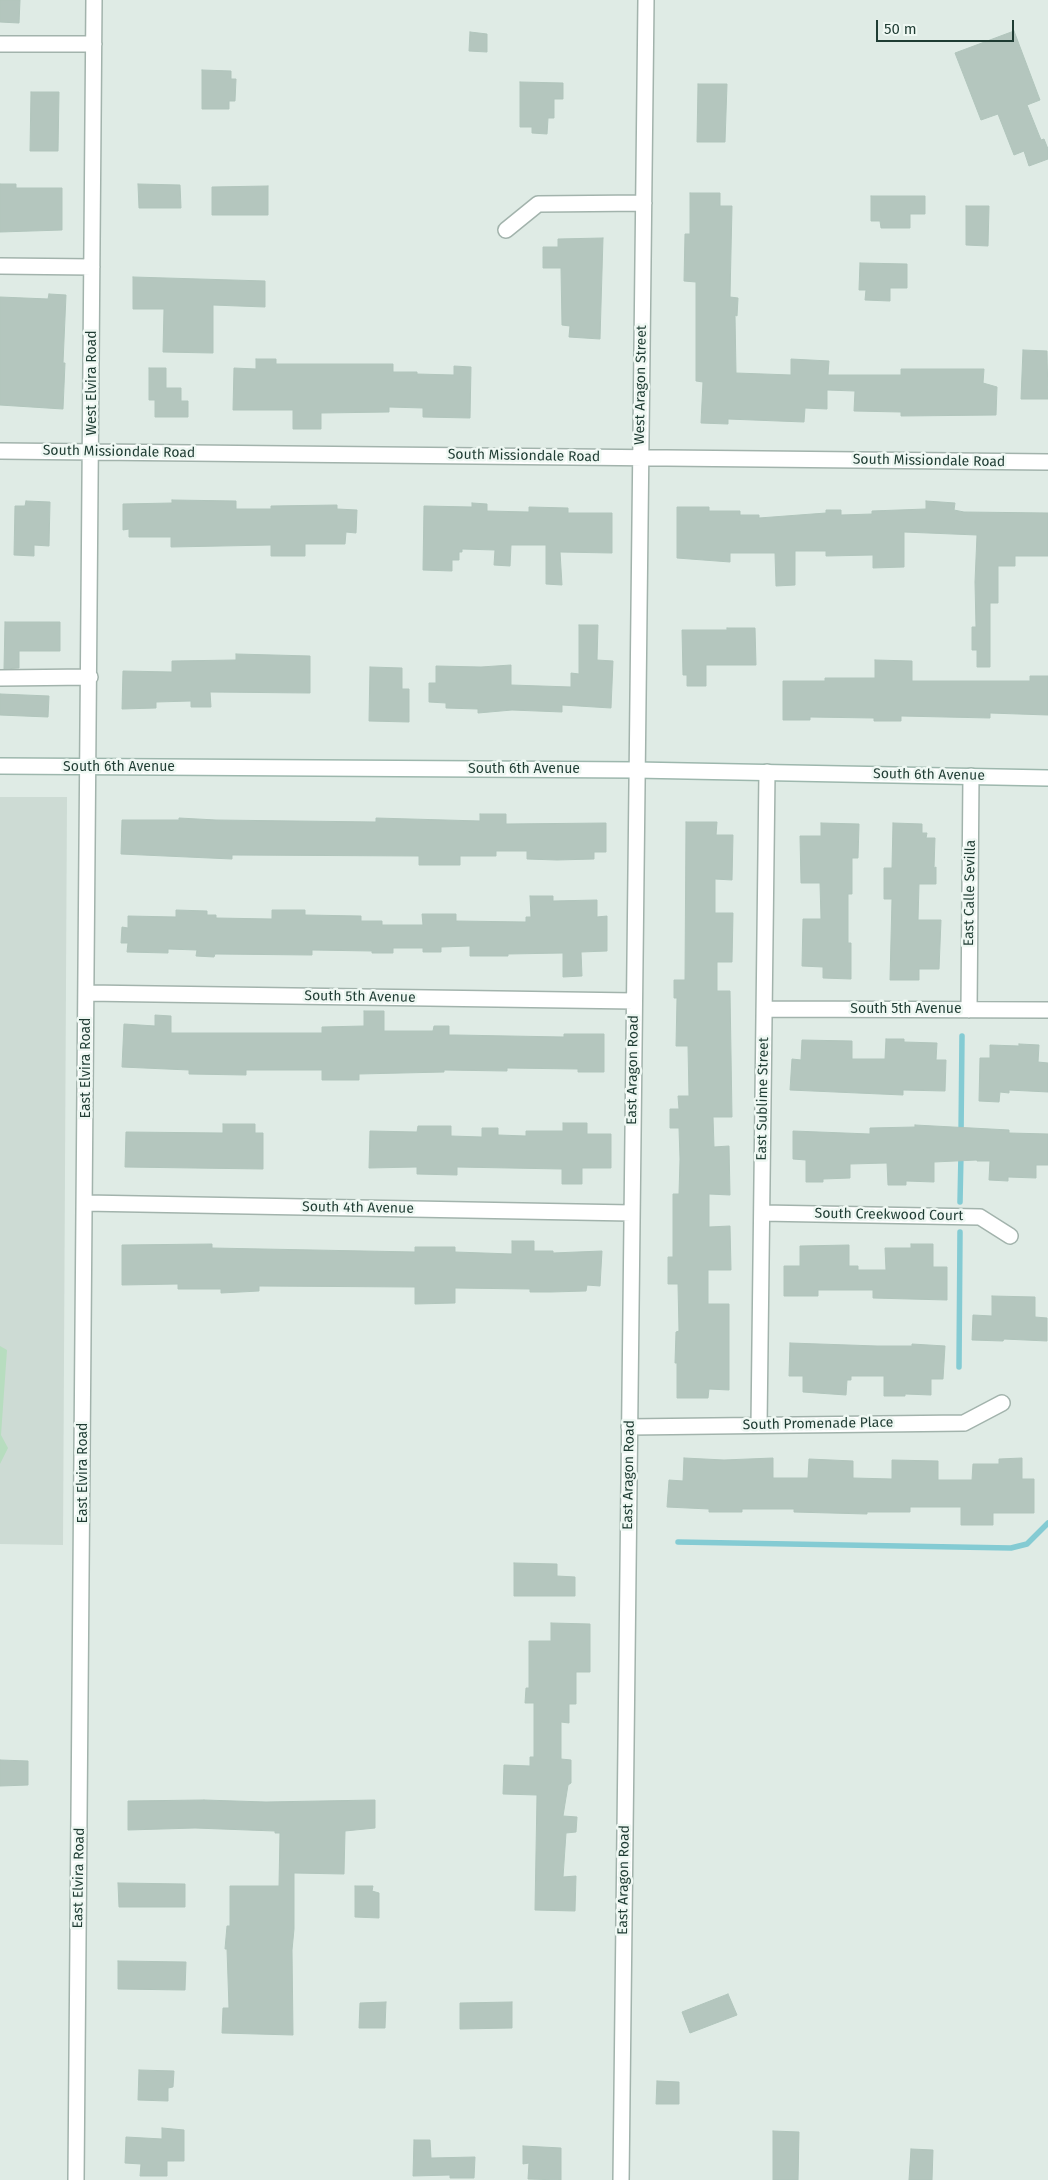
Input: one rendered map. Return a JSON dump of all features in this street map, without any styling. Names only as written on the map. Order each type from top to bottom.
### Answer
[{"type":"street","name":"West Elvira Road","points":[[88,767],[94,0]]},
{"type":"street","name":"West Aragon Street","points":[[636,770],[646,0]]},
{"type":"street","points":[[0,44],[94,44]]},
{"type":"street","points":[[506,230],[538,204],[644,203]]},
{"type":"street","points":[[0,266],[92,267]]},
{"type":"street","name":"South Missiondale Road","points":[[0,451],[1048,462]]},
{"type":"street","points":[[0,678],[90,677]]},
{"type":"street","name":"South 6th Avenue","points":[[0,766],[636,770],[1048,778]]},
{"type":"street","name":"East Elvira Road","points":[[76,2180],[88,767]]},
{"type":"street","name":"East Aragon Road","points":[[621,2180],[636,770]]},
{"type":"street","name":"East Sublime Street","points":[[759,1425],[766,772]]},
{"type":"street","name":"East Calle Sevilla","points":[[969,1010],[971,776]]},
{"type":"street","name":"South 5th Avenue","points":[[87,994],[634,1001]]},
{"type":"street","name":"South 5th Avenue","points":[[764,1009],[1048,1010]]},
{"type":"street","name":"South 4th Avenue","points":[[85,1204],[632,1213]]},
{"type":"street","name":"South Creekwood Court","points":[[762,1213],[980,1217],[1010,1236]]},
{"type":"street","name":"South Promenade Place","points":[[629,1427],[964,1423],[1002,1403]]},
{"type":"shaded area","points":[[0,797],[67,797],[63,1545],[0,1544]]},
{"type":"green space","points":[[0,1346],[7,1350],[1,1435],[8,1448],[0,1464]]},
{"type":"building","points":[[0,0],[20,0],[19,23],[0,22]]},
{"type":"building","points":[[1014,31],[1040,100],[1027,105],[1041,140],[1044,139],[1048,149],[1048,159],[1029,166],[1024,151],[1014,155],[998,114],[981,120],[955,53]]},
{"type":"building","points":[[470,32],[487,34],[487,52],[469,51]]},
{"type":"building","points":[[202,70],[231,71],[231,79],[236,79],[235,101],[229,101],[229,109],[202,109]]},
{"type":"building","points":[[520,82],[563,83],[563,99],[554,99],[554,118],[548,118],[547,134],[532,133],[532,127],[520,127]]},
{"type":"building","points":[[698,84],[727,84],[725,142],[697,142]]},
{"type":"building","points":[[31,92],[59,92],[58,151],[30,151]]},
{"type":"building","points":[[0,184],[16,184],[16,188],[62,188],[62,230],[0,232]]},
{"type":"building","points":[[138,184],[180,185],[181,208],[139,208]]},
{"type":"building","points":[[268,186],[268,215],[212,215],[212,187]]},
{"type":"building","points":[[690,193],[720,193],[720,206],[732,206],[730,297],[738,298],[737,316],[735,315],[736,373],[791,375],[791,359],[829,361],[828,375],[901,375],[901,369],[984,369],[983,383],[997,387],[996,415],[901,416],[901,412],[854,411],[855,391],[827,390],[827,409],[805,408],[804,422],[728,419],[728,424],[701,423],[703,382],[696,381],[696,282],[684,281],[685,234],[690,234]]},
{"type":"building","points":[[871,196],[925,196],[925,214],[910,214],[910,228],[881,228],[880,221],[871,221]]},
{"type":"building","points":[[966,206],[989,206],[988,246],[966,245]]},
{"type":"building","points":[[603,238],[600,339],[569,337],[570,326],[562,325],[561,268],[543,268],[543,247],[558,247],[558,239]]},
{"type":"building","points":[[860,263],[907,264],[907,288],[890,288],[890,301],[865,300],[866,290],[859,290]]},
{"type":"building","points":[[133,277],[265,281],[265,307],[213,305],[213,353],[163,352],[164,309],[133,309]]},
{"type":"building","points":[[49,294],[66,295],[63,409],[0,405],[0,297],[48,299]]},
{"type":"building","points":[[1023,350],[1047,351],[1048,399],[1021,399]]},
{"type":"building","points":[[256,359],[276,359],[276,364],[393,364],[393,372],[417,372],[417,374],[454,375],[454,366],[471,367],[470,418],[423,417],[423,408],[389,407],[389,412],[321,413],[321,429],[293,429],[293,410],[233,410],[234,368],[256,369]]},
{"type":"building","points":[[149,368],[166,368],[166,388],[181,388],[181,401],[188,401],[188,417],[155,417],[155,400],[149,400]]},
{"type":"building","points":[[172,500],[236,501],[236,509],[271,509],[271,506],[337,505],[337,509],[357,510],[356,533],[346,532],[345,544],[305,544],[305,556],[271,556],[271,545],[171,547],[171,537],[129,537],[129,529],[123,530],[123,504],[172,503]]},
{"type":"building","points":[[26,501],[50,502],[49,546],[34,545],[34,556],[14,555],[15,506],[25,506]]},
{"type":"building","points":[[926,501],[955,503],[954,510],[964,512],[1048,513],[1048,556],[1015,556],[1015,566],[998,566],[998,603],[990,603],[990,667],[977,667],[977,650],[972,650],[972,627],[976,627],[977,535],[904,532],[904,567],[873,568],[873,555],[826,556],[826,551],[795,551],[795,585],[776,586],[775,553],[730,553],[730,562],[677,558],[677,507],[709,507],[709,511],[740,511],[740,515],[759,515],[759,518],[826,513],[826,510],[841,510],[841,515],[872,514],[872,511],[926,509]]},
{"type":"building","points":[[472,503],[487,504],[487,511],[529,512],[529,507],[568,508],[568,513],[612,513],[612,553],[560,552],[562,585],[546,584],[546,545],[511,545],[510,566],[494,565],[495,550],[462,549],[462,552],[459,552],[459,560],[452,560],[452,571],[423,570],[424,506],[472,507]]},
{"type":"building","points":[[5,622],[60,622],[60,651],[19,651],[19,668],[4,669]]},
{"type":"building","points":[[579,625],[598,625],[597,660],[613,661],[611,708],[562,705],[562,712],[512,710],[478,713],[478,709],[446,708],[446,703],[429,702],[429,683],[436,683],[436,666],[481,667],[511,665],[511,685],[571,687],[571,673],[579,674]]},
{"type":"building","points":[[727,628],[755,628],[756,665],[706,665],[706,686],[687,686],[687,675],[683,675],[682,630],[727,630]]},
{"type":"building","points":[[236,654],[310,656],[310,693],[210,692],[211,707],[191,707],[191,701],[156,702],[156,708],[122,709],[123,671],[172,672],[172,661],[236,660]]},
{"type":"building","points":[[875,660],[912,661],[912,681],[1030,681],[1030,676],[1048,676],[1048,715],[990,713],[990,718],[901,716],[901,721],[874,721],[874,718],[810,717],[810,720],[783,720],[783,681],[825,681],[825,678],[875,678]]},
{"type":"building","points":[[370,667],[402,668],[402,689],[409,689],[409,722],[369,721]]},
{"type":"building","points":[[0,694],[49,696],[48,717],[0,715]]},
{"type":"building","points":[[480,814],[506,814],[506,824],[606,823],[606,852],[594,852],[594,859],[557,860],[527,859],[527,851],[496,851],[496,856],[460,856],[460,865],[419,865],[419,856],[232,855],[232,859],[121,854],[122,820],[179,820],[179,818],[376,822],[376,818],[480,821]]},
{"type":"building","points":[[686,822],[717,822],[716,835],[733,835],[732,880],[715,879],[715,913],[733,913],[732,962],[717,962],[717,991],[730,991],[732,1117],[713,1117],[714,1147],[729,1146],[730,1195],[709,1194],[709,1227],[730,1226],[731,1270],[708,1270],[708,1304],[729,1304],[729,1390],[709,1389],[708,1398],[677,1398],[677,1363],[675,1363],[676,1332],[679,1331],[678,1284],[668,1284],[668,1257],[673,1257],[673,1194],[679,1194],[680,1159],[679,1128],[670,1128],[670,1109],[679,1109],[678,1096],[689,1096],[688,1046],[676,1046],[677,998],[674,998],[674,980],[685,980]]},
{"type":"building","points":[[821,823],[859,824],[858,858],[852,858],[852,894],[848,894],[848,943],[851,943],[851,979],[823,978],[823,967],[802,966],[803,919],[821,919],[820,883],[801,883],[800,836],[821,836]]},
{"type":"building","points":[[893,823],[922,824],[922,833],[927,833],[926,838],[935,838],[934,868],[936,867],[936,884],[919,884],[918,920],[941,920],[939,969],[919,969],[919,980],[890,980],[892,899],[884,899],[884,868],[892,868]]},
{"type":"building","points":[[530,896],[553,896],[553,901],[597,900],[597,917],[607,916],[607,951],[581,952],[582,976],[563,977],[563,953],[470,956],[470,946],[441,947],[441,952],[423,952],[423,948],[393,948],[393,953],[312,950],[312,955],[215,954],[214,957],[196,956],[197,950],[168,949],[168,953],[127,952],[128,943],[121,943],[122,927],[128,928],[128,916],[176,917],[176,910],[207,911],[207,915],[216,915],[216,918],[272,919],[272,910],[305,910],[305,915],[361,916],[361,921],[382,921],[382,925],[423,925],[422,914],[456,914],[456,921],[526,922],[526,917],[531,917]]},
{"type":"building","points":[[364,1011],[384,1011],[384,1031],[433,1031],[434,1026],[449,1026],[449,1035],[564,1037],[564,1034],[604,1034],[604,1072],[578,1072],[578,1069],[507,1068],[507,1071],[444,1070],[444,1072],[359,1074],[359,1080],[322,1080],[322,1070],[246,1070],[246,1075],[189,1074],[189,1070],[122,1067],[124,1024],[155,1026],[155,1015],[171,1016],[171,1033],[322,1033],[322,1027],[364,1026]]},
{"type":"building","points":[[886,1039],[904,1039],[904,1042],[937,1043],[936,1060],[946,1060],[945,1091],[903,1090],[903,1095],[790,1090],[792,1059],[801,1060],[802,1040],[852,1041],[852,1059],[885,1059]]},
{"type":"building","points":[[1019,1044],[1039,1045],[1038,1062],[1048,1063],[1048,1092],[1009,1090],[1009,1093],[1000,1092],[999,1102],[979,1101],[980,1058],[990,1058],[990,1045],[1019,1046]]},
{"type":"building","points":[[563,1123],[587,1123],[587,1134],[611,1134],[611,1168],[582,1168],[582,1184],[562,1184],[562,1169],[457,1167],[457,1175],[417,1174],[417,1167],[369,1168],[370,1131],[417,1132],[418,1126],[451,1126],[451,1136],[482,1137],[482,1128],[498,1128],[498,1135],[526,1136],[526,1131],[563,1131]]},
{"type":"building","points":[[223,1124],[255,1124],[255,1133],[263,1133],[263,1169],[125,1167],[126,1132],[223,1133]]},
{"type":"building","points":[[915,1125],[1009,1130],[1009,1133],[1048,1134],[1048,1165],[1036,1165],[1036,1178],[1008,1177],[1008,1181],[989,1180],[990,1161],[934,1162],[934,1182],[906,1181],[906,1185],[888,1185],[887,1163],[850,1164],[850,1178],[823,1179],[823,1182],[806,1182],[806,1160],[793,1159],[793,1131],[870,1134],[870,1128],[915,1127]]},
{"type":"building","points":[[512,1241],[534,1241],[534,1251],[553,1251],[553,1253],[602,1251],[600,1286],[587,1285],[586,1291],[551,1292],[530,1292],[530,1289],[455,1288],[455,1303],[415,1304],[415,1287],[259,1286],[259,1291],[221,1293],[221,1289],[178,1289],[178,1284],[122,1285],[122,1245],[212,1244],[212,1248],[415,1252],[415,1247],[455,1247],[455,1252],[512,1254]]},
{"type":"building","points":[[911,1244],[933,1244],[933,1267],[947,1267],[947,1300],[873,1298],[873,1290],[818,1290],[818,1296],[784,1296],[784,1266],[800,1266],[800,1246],[849,1245],[849,1266],[858,1266],[858,1270],[886,1270],[885,1248],[911,1248]]},
{"type":"building","points":[[992,1296],[1035,1297],[1035,1317],[1047,1318],[1047,1341],[972,1340],[973,1315],[992,1316]]},
{"type":"building","points":[[790,1343],[945,1346],[943,1379],[931,1379],[931,1395],[905,1394],[905,1396],[884,1396],[884,1376],[851,1376],[851,1380],[847,1380],[846,1395],[803,1392],[803,1376],[789,1376]]},
{"type":"building","points":[[684,1458],[724,1460],[773,1458],[773,1478],[808,1478],[809,1459],[853,1461],[853,1478],[892,1479],[892,1460],[938,1461],[938,1480],[972,1480],[973,1464],[999,1464],[999,1459],[1022,1458],[1022,1479],[1034,1479],[1034,1513],[993,1513],[993,1525],[961,1525],[961,1507],[910,1507],[910,1512],[867,1512],[867,1514],[794,1512],[794,1509],[742,1509],[742,1512],[709,1512],[709,1509],[667,1507],[669,1480],[683,1481]]},
{"type":"building","points":[[514,1563],[557,1564],[557,1576],[575,1577],[575,1596],[514,1596]]},
{"type":"building","points":[[551,1623],[590,1624],[590,1672],[576,1672],[576,1704],[569,1704],[569,1723],[561,1722],[561,1759],[571,1760],[571,1783],[568,1785],[563,1816],[577,1817],[576,1832],[566,1833],[563,1877],[576,1876],[575,1911],[535,1910],[537,1795],[503,1794],[504,1765],[530,1766],[530,1757],[534,1757],[534,1703],[525,1703],[526,1688],[529,1688],[529,1641],[551,1641]]},
{"type":"building","points":[[0,1760],[28,1761],[28,1785],[0,1786]]},
{"type":"building","points":[[204,1800],[266,1802],[375,1800],[375,1828],[345,1831],[344,1874],[294,1873],[292,1950],[293,2035],[222,2033],[223,2008],[229,2008],[227,1949],[225,1949],[227,1926],[230,1926],[230,1886],[279,1886],[280,1833],[275,1833],[275,1831],[195,1828],[128,1830],[128,1801]]},
{"type":"building","points":[[118,1883],[185,1884],[185,1907],[119,1907]]},
{"type":"building","points":[[355,1886],[373,1886],[372,1891],[379,1893],[379,1918],[355,1917]]},
{"type":"building","points":[[118,1961],[186,1962],[185,1990],[118,1989]]},
{"type":"building","points":[[728,1994],[737,2015],[690,2033],[682,2012]]},
{"type":"building","points":[[386,2002],[385,2028],[359,2028],[360,2003]]},
{"type":"building","points":[[512,2002],[512,2028],[460,2029],[460,2003]]},
{"type":"building","points":[[139,2070],[174,2071],[173,2087],[168,2088],[168,2101],[138,2100]]},
{"type":"building","points":[[657,2081],[679,2082],[679,2104],[656,2104]]},
{"type":"building","points":[[162,2128],[184,2130],[184,2161],[167,2161],[167,2176],[140,2176],[141,2164],[125,2163],[126,2137],[162,2139]]},
{"type":"building","points":[[773,2131],[799,2132],[798,2180],[773,2180]]},
{"type":"building","points":[[414,2140],[430,2140],[431,2158],[475,2157],[474,2178],[450,2178],[450,2175],[413,2176]]},
{"type":"building","points":[[523,2146],[561,2148],[561,2180],[528,2179],[529,2163],[523,2164]]},
{"type":"building","points":[[911,2149],[933,2150],[932,2180],[909,2180]]},
{"type":"waterway","points":[[961,1135],[962,1036]]},
{"type":"waterway","points":[[960,1202],[961,1154]]},
{"type":"waterway","points":[[959,1367],[960,1232]]},
{"type":"waterway","points":[[678,1542],[1011,1548],[1027,1544],[1048,1523]]}]
